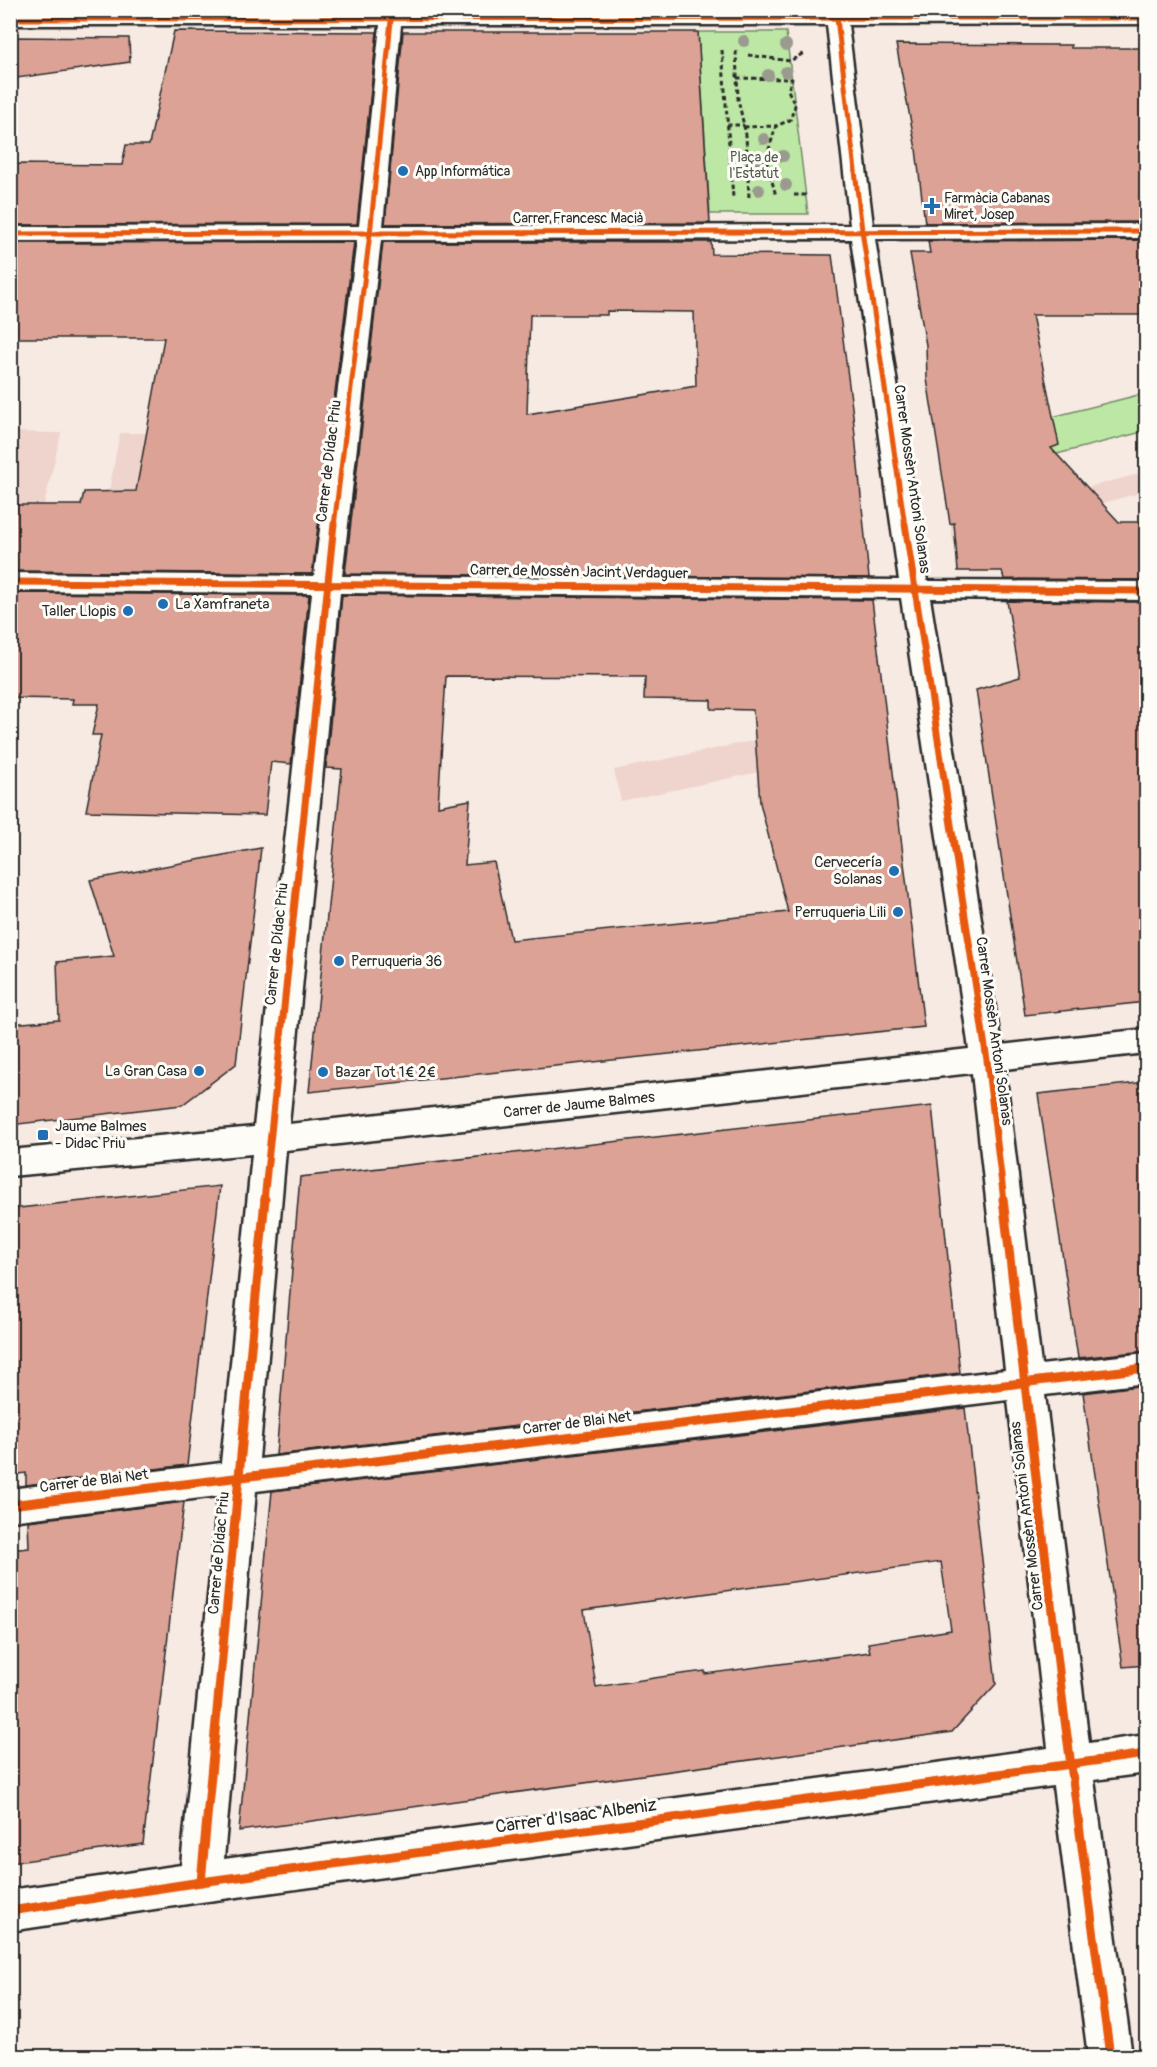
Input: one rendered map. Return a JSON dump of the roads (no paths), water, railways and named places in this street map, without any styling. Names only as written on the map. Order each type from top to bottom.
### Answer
[{"type":"street","points":[[10,19],[837,14],[1146,18]]},
{"type":"street","name":"Carrer Mossèn Antoni Solanas","points":[[837,14],[862,230],[914,588],[987,1060],[1071,1765],[1110,2056]]},
{"type":"street","name":"Carrer de Dídac Priu","points":[[201,1882],[270,1139],[327,582],[370,233],[392,15]]},
{"type":"street","name":"Carrer Francesc Macià","points":[[10,234],[1146,231]]},
{"type":"street","name":"Carrer de Mossèn Jacint Verdaguer","points":[[10,582],[327,582],[1146,591]]},
{"type":"street","name":"Carrer de Jaume Balmes","points":[[10,1163],[270,1139],[1146,1041]]},
{"type":"street","name":"Carrer de Blai Net","points":[[10,1505],[1146,1368]]},
{"type":"street","name":"Carrer d'Isaac Albeniz","points":[[10,1911],[201,1882],[1146,1754]]},
{"type":"place","name":"App Informática","points":[[403,171]]},
{"type":"place","name":"Farmàcia Cabanas Miret, Josep","points":[[932,206]]},
{"type":"place","name":"La Xamfraneta","points":[[163,604]]},
{"type":"place","name":"Taller Llopis","points":[[128,611]]},
{"type":"place","name":"Cervecería Solanas","points":[[894,871]]},
{"type":"place","name":"Perruqueria Lili","points":[[898,912]]},
{"type":"place","name":"Perruqueria 36","points":[[339,961]]},
{"type":"place","name":"La Gran Casa","points":[[199,1071]]},
{"type":"place","name":"Bazar Tot 1€ 2€","points":[[323,1072]]},
{"type":"place","name":"Jaume Balmes - Didac Priu","points":[[43,1135]]},
{"type":"park label","name":"Plaça de l'Estatut","points":[[754,166]]}]
